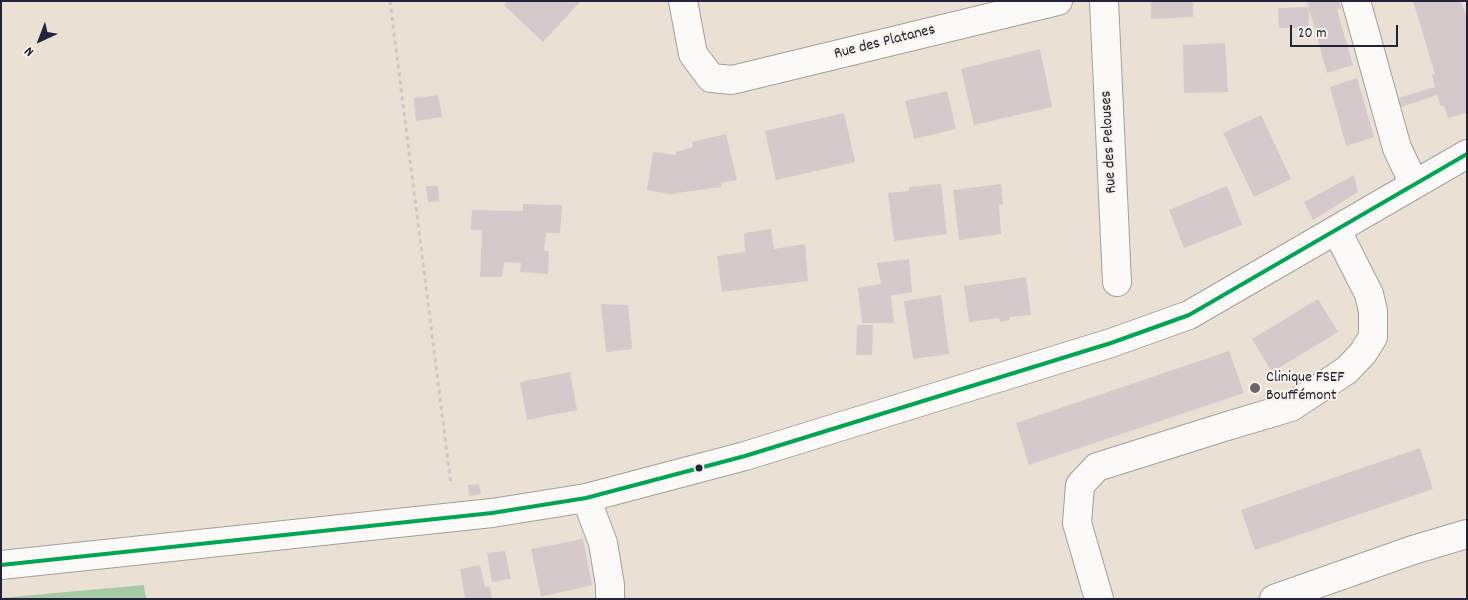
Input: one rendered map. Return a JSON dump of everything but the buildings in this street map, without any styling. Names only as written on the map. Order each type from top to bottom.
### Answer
[{"type":"street","name":"Rue des Platanes","points":[[683,1],[693,54],[711,78],[732,80],[1058,1]]},
{"type":"street","name":"Rue des Pelouses","points":[[1104,1],[1117,282]]},
{"type":"street","points":[[1356,1],[1397,148],[1414,184]]},
{"type":"street","points":[[1,565],[492,514],[586,498],[744,456],[1112,343],[1190,315],[1467,154]]},
{"type":"street","points":[[1099,599],[1077,523],[1080,484],[1097,467],[1224,426],[1291,407],[1347,370],[1363,353],[1372,337],[1373,312],[1369,294],[1336,230]]},
{"type":"street","points":[[586,498],[603,543],[610,585],[610,599]]},
{"type":"street","points":[[1274,599],[1413,550],[1467,534]]},
{"type":"path","points":[[390,1],[455,518]]},
{"type":"green space","points":[[144,585],[146,599],[1,599],[1,598]]},
{"type":"transit line","points":[[1,565],[492,513],[586,498],[745,456],[1111,343],[1189,315],[1467,154]]},
{"type":"place","name":"Clinique FSEF Bouffémont","points":[[1255,388]]}]
